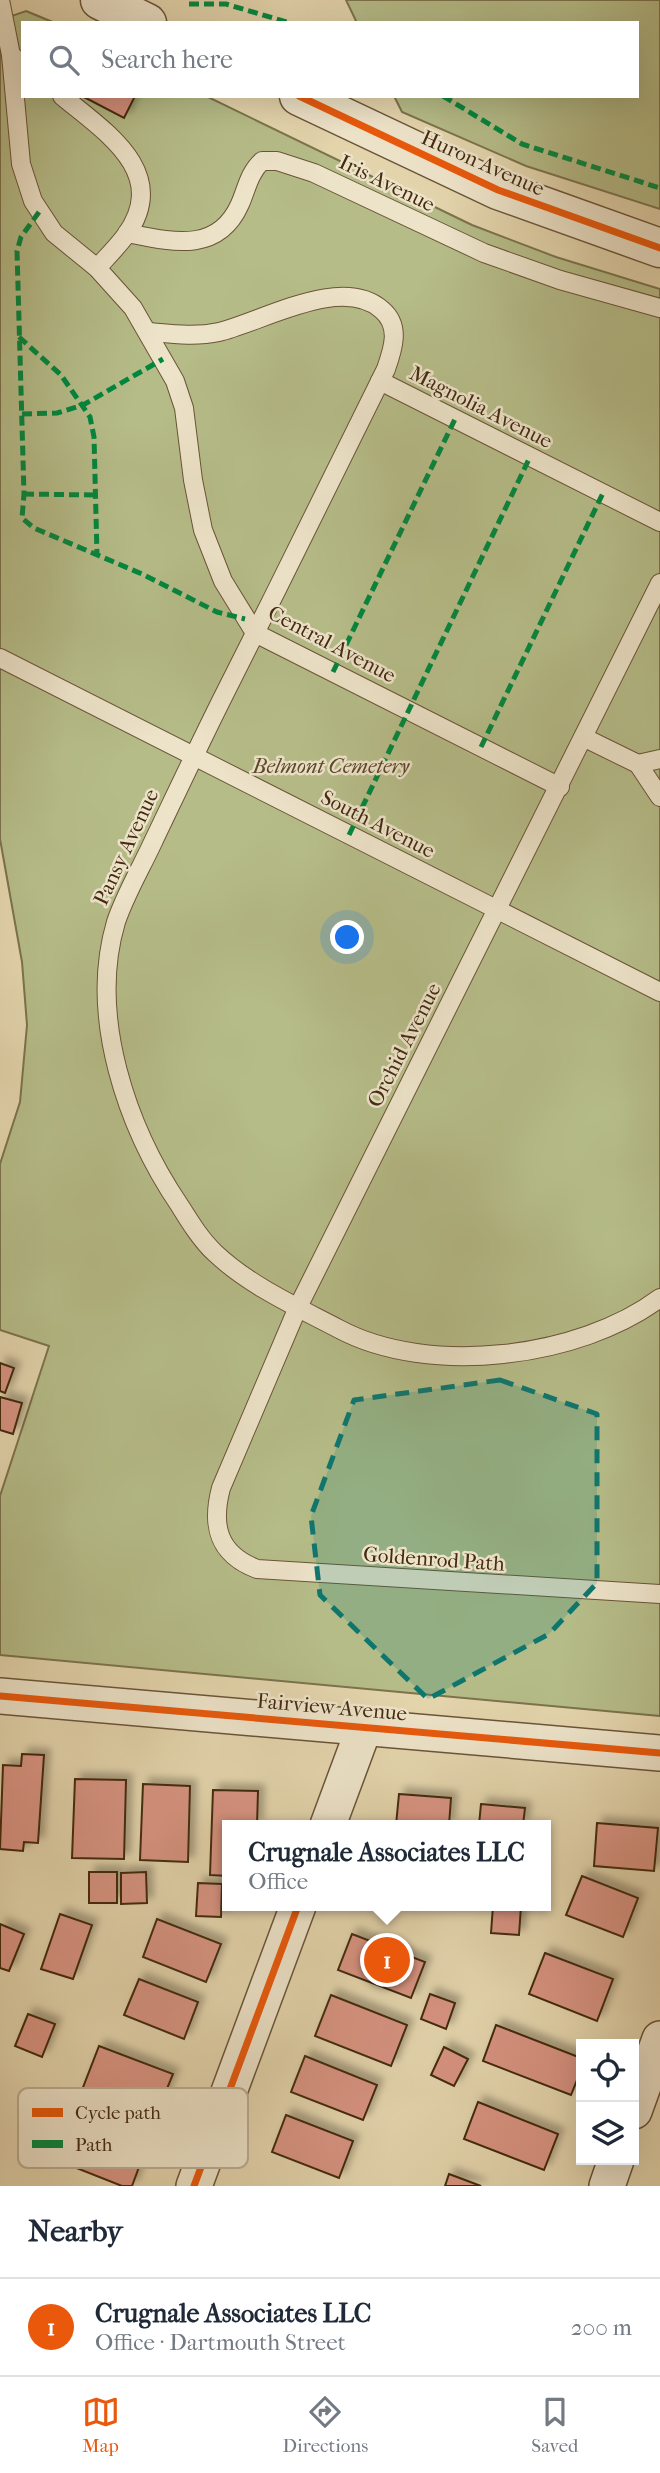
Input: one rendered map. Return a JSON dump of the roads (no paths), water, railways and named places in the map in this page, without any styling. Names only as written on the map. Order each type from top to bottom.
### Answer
[{"type":"street","points":[[100,0],[143,21]]},
{"type":"street","name":"Huron Avenue","points":[[303,98],[466,177],[532,204],[660,248]]},
{"type":"street","name":"Fairview Avenue","points":[[0,1696],[660,1753]]},
{"type":"street","points":[[330,1820],[364,1728]]},
{"type":"street","points":[[230,2088],[296,1911]]},
{"type":"street","points":[[637,2102],[660,2039]]},
{"type":"street","points":[[607,2186],[614,2165]]},
{"type":"street","points":[[194,2186],[201,2168]]},
{"type":"lane","name":"Central Avenue","points":[[0,0],[17,60],[20,154],[33,201],[54,233],[97,268],[127,301],[149,332],[175,381],[184,408],[195,495],[209,547],[223,581],[255,633],[561,786]]},
{"type":"lane","points":[[64,98],[110,135],[134,162],[140,193],[127,233],[97,268]]},
{"type":"lane","name":"Iris Avenue","points":[[127,233],[186,241],[211,238],[227,225],[239,206],[254,169],[262,161],[277,161],[314,173],[484,253],[561,280],[660,308]]},
{"type":"lane","name":"Magnolia Avenue","points":[[149,332],[204,334],[316,300],[338,296],[363,299],[383,310],[393,326],[394,345],[380,381],[660,522]]},
{"type":"lane","name":"Pansy Avenue","points":[[380,381],[194,756],[116,922],[109,965],[109,1017],[120,1080],[134,1124],[155,1170],[214,1252],[257,1285],[352,1336],[411,1351],[480,1357],[533,1352],[590,1334],[647,1308],[660,1298]]},
{"type":"lane","name":"Orchid Avenue","points":[[218,1537],[216,1512],[222,1488],[298,1307],[658,593]]},
{"type":"lane","name":"South Avenue","points":[[0,658],[660,992]]},
{"type":"lane","points":[[585,738],[638,764],[660,797]]},
{"type":"lane","points":[[638,764],[660,759]]},
{"type":"lane","name":"Goldenrod Path","points":[[218,1537],[233,1556],[245,1564],[269,1571],[660,1594]]},
{"type":"place","name":"Crugnale Associates LLC","points":[[387,1960]]},
{"type":"park label","name":"Belmont Cemetery","points":[[331,766]]}]
